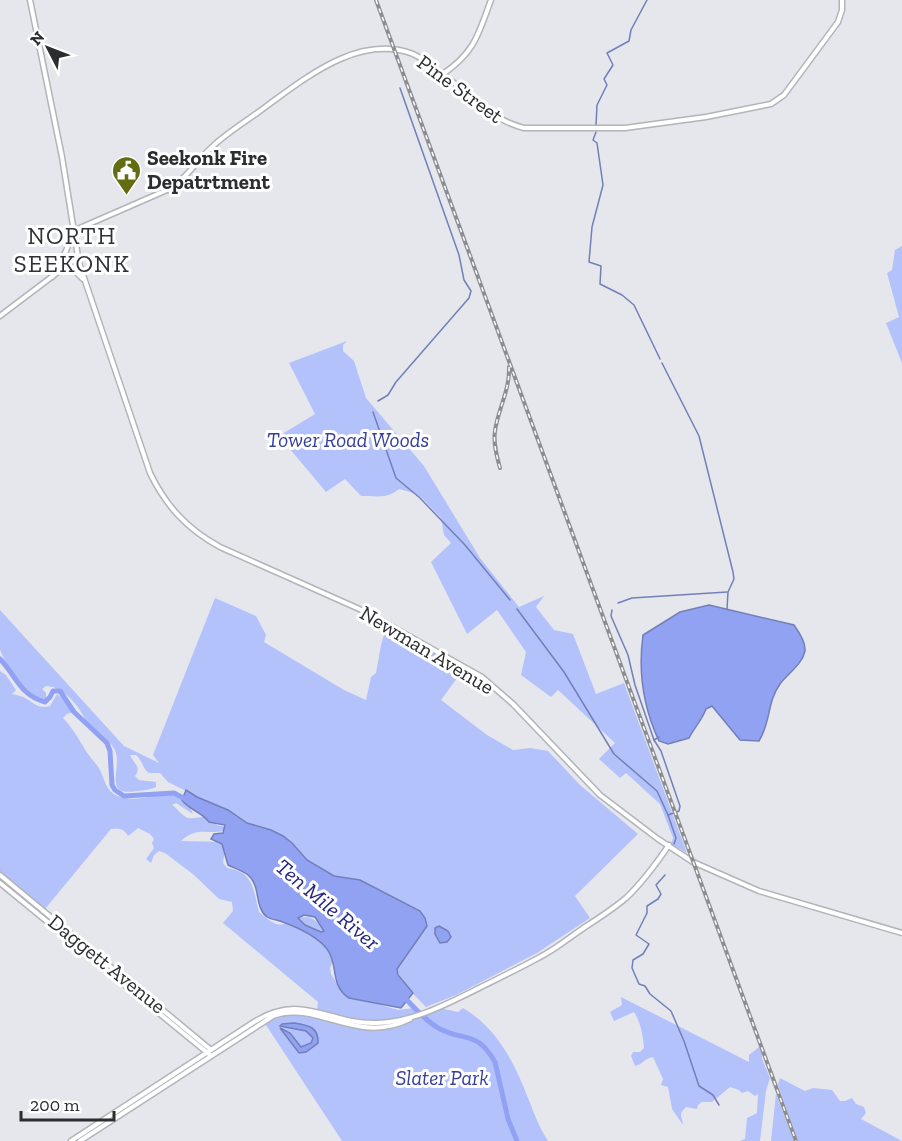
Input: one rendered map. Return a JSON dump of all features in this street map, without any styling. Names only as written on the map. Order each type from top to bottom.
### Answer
[{"type":"main road","name":"Newman Avenue","points":[[30,0],[84,281],[150,473],[158,490],[179,518],[205,539],[220,547],[366,612],[482,677],[513,704],[597,792],[633,821],[693,862],[759,891],[902,933]]},
{"type":"main road","points":[[443,74],[472,48],[491,0]]},
{"type":"main road","name":"Pine Street","points":[[73,231],[163,192],[180,182],[217,142],[306,77],[336,61],[364,51],[394,50],[416,56],[443,74],[493,115],[512,125],[524,128],[625,128],[735,112],[771,104],[784,95],[838,22],[842,0]]},
{"type":"main road","points":[[51,278],[73,231]]},
{"type":"main road","points":[[58,266],[70,258],[78,257]]},
{"type":"main road","points":[[0,316],[78,257]]},
{"type":"main road","points":[[60,271],[71,269],[84,281]]},
{"type":"main road","points":[[80,1141],[262,1017],[278,1010],[304,1008],[349,1020],[368,1023],[392,1022],[416,1016],[437,1007],[540,957],[624,899],[649,873],[669,845]]},
{"type":"main road","name":"Daggett Avenue","points":[[0,875],[211,1053]]},
{"type":"main road","name":"Daggett Avenue","points":[[0,882],[211,1053]]},
{"type":"main road","points":[[72,1141],[211,1053]]},
{"type":"green space","points":[[902,246],[902,363],[886,323],[899,317],[887,273],[892,270],[895,250]]},
{"type":"green space","name":"Tower Road Woods","points":[[347,341],[343,345],[343,351],[354,361],[366,398],[424,466],[480,558],[519,607],[544,596],[536,607],[554,630],[573,634],[596,694],[624,683],[687,853],[671,844],[673,838],[660,804],[626,773],[620,778],[599,759],[615,743],[558,690],[551,697],[521,675],[526,652],[497,610],[467,634],[431,562],[451,543],[444,535],[441,518],[422,498],[399,489],[386,496],[361,496],[345,479],[326,492],[279,436],[315,414],[289,363]]},
{"type":"green space","points":[[215,598],[256,616],[266,635],[264,642],[344,690],[366,700],[371,677],[376,673],[386,628],[463,670],[441,700],[487,735],[513,750],[530,748],[548,751],[580,785],[638,834],[575,896],[590,918],[537,953],[456,995],[426,1007],[405,985],[397,969],[425,929],[420,911],[360,880],[348,890],[301,853],[264,837],[240,818],[168,782],[160,773],[149,773],[136,755],[130,755],[138,768],[135,776],[139,780],[156,782],[156,787],[127,792],[120,790],[116,780],[117,757],[112,746],[88,724],[75,703],[61,691],[46,686],[42,689],[46,693],[46,700],[40,699],[26,689],[12,672],[0,649],[0,610],[124,746],[159,763],[153,755]]},
{"type":"green space","name":"Slater Park","points":[[0,671],[6,675],[16,690],[12,694],[25,698],[37,706],[50,706],[57,694],[62,698],[73,712],[63,718],[99,769],[112,793],[131,799],[172,794],[192,811],[193,814],[176,803],[172,805],[186,817],[209,817],[216,824],[232,827],[219,832],[194,833],[181,841],[226,842],[223,863],[227,868],[243,873],[251,883],[259,912],[272,922],[283,924],[301,917],[315,920],[329,940],[335,956],[330,968],[331,974],[342,992],[349,998],[361,999],[398,1010],[414,1008],[419,1011],[421,1018],[427,1016],[426,1012],[443,1005],[444,1009],[458,1012],[463,1008],[486,1025],[510,1059],[548,1141],[342,1141],[264,1022],[288,1015],[312,1017],[317,1010],[318,1002],[223,923],[233,911],[232,902],[219,899],[194,875],[165,853],[159,851],[154,855],[151,863],[146,859],[154,848],[152,843],[154,839],[150,834],[138,828],[128,836],[122,830],[111,829],[45,909],[0,872]]},
{"type":"green space","points":[[621,997],[749,1062],[749,1055],[762,1047],[762,1059],[770,1078],[766,1091],[760,1141],[740,1141],[745,1139],[747,1118],[757,1113],[758,1094],[755,1096],[748,1091],[742,1093],[730,1087],[712,1102],[702,1102],[697,1109],[686,1107],[681,1114],[683,1125],[672,1109],[668,1087],[661,1085],[663,1079],[653,1057],[635,1066],[631,1056],[633,1052],[640,1052],[644,1048],[636,1016],[634,1012],[614,1021],[610,1012],[622,1005]]},
{"type":"green space","points":[[780,1078],[805,1091],[813,1088],[832,1090],[840,1101],[852,1098],[856,1104],[864,1107],[866,1113],[861,1119],[902,1141],[798,1141],[778,1085]]},
{"type":"green space","points":[[776,1094],[794,1141],[771,1141]]},
{"type":"water","points":[[709,605],[794,625],[803,641],[805,651],[801,661],[776,691],[766,727],[759,741],[740,740],[712,706],[706,709],[689,738],[668,744],[659,741],[649,715],[643,689],[641,662],[643,635],[680,612]]},
{"type":"water","points":[[186,790],[228,810],[247,823],[283,836],[307,860],[334,876],[360,880],[420,911],[427,926],[397,969],[398,975],[413,993],[401,1008],[349,998],[343,993],[336,981],[333,961],[327,949],[306,932],[267,917],[260,908],[252,879],[228,865],[222,844],[211,839],[214,834],[223,833],[225,825],[209,822],[182,800]],"holes":[[[304,915],[315,917],[324,931],[321,932],[305,925],[298,918]]]},
{"type":"water","points":[[439,926],[448,931],[451,937],[447,942],[440,943],[435,934],[435,928]]},
{"type":"water","points":[[294,1023],[308,1026],[317,1033],[318,1043],[306,1052],[299,1053],[280,1028],[290,1033],[301,1047],[311,1043],[313,1038],[306,1031],[280,1026]]},
{"type":"waterway","points":[[596,125],[597,105],[607,85],[604,79],[613,65],[607,53],[629,41],[631,30],[647,0]]},
{"type":"waterway","points":[[378,401],[388,395],[396,382],[469,298],[471,291],[464,280],[459,255],[400,88]]},
{"type":"waterway","points":[[596,132],[593,140],[597,143],[603,185],[592,227],[589,262],[601,266],[600,284],[622,295],[634,305],[660,359]]},
{"type":"waterway","points":[[662,363],[699,436],[733,572],[734,579],[728,592],[727,609]]},
{"type":"waterway","points":[[373,412],[396,478],[420,498],[465,545],[510,600]]},
{"type":"waterway","points":[[618,603],[632,598],[727,592]]},
{"type":"waterway","points":[[517,609],[564,672],[614,754],[657,791],[676,838],[674,844]]},
{"type":"waterway","points":[[612,610],[611,616],[628,655],[635,685],[654,740],[661,751],[680,806],[679,811],[668,815]]},
{"type":"waterway","name":"Ten Mile River","points":[[0,659],[24,690],[37,699],[45,702],[53,691],[60,691],[74,712],[107,743],[110,751],[112,785],[115,790],[124,796],[174,793],[187,800]]},
{"type":"waterway","points":[[654,740],[659,737]]},
{"type":"waterway","points":[[665,875],[656,885],[661,894],[658,899],[647,906],[647,913],[636,935],[649,944],[643,954],[633,960],[632,968],[639,984],[645,986],[650,994],[671,1011],[699,1086],[713,1095],[719,1105]]},
{"type":"waterway","name":"Ten Mile River","points":[[401,994],[435,1026],[449,1033],[477,1041],[489,1052],[495,1062],[508,1119],[517,1141]]},
{"type":"railway","points":[[376,0],[796,1141]]},
{"type":"railway","points":[[500,468],[495,436],[508,384],[509,367]]},
{"type":"place","name":"Seekonk Fire Depatrtment","points":[[126,196]]},
{"type":"district","name":"NORTH SEEKONK","points":[[72,250]]}]
